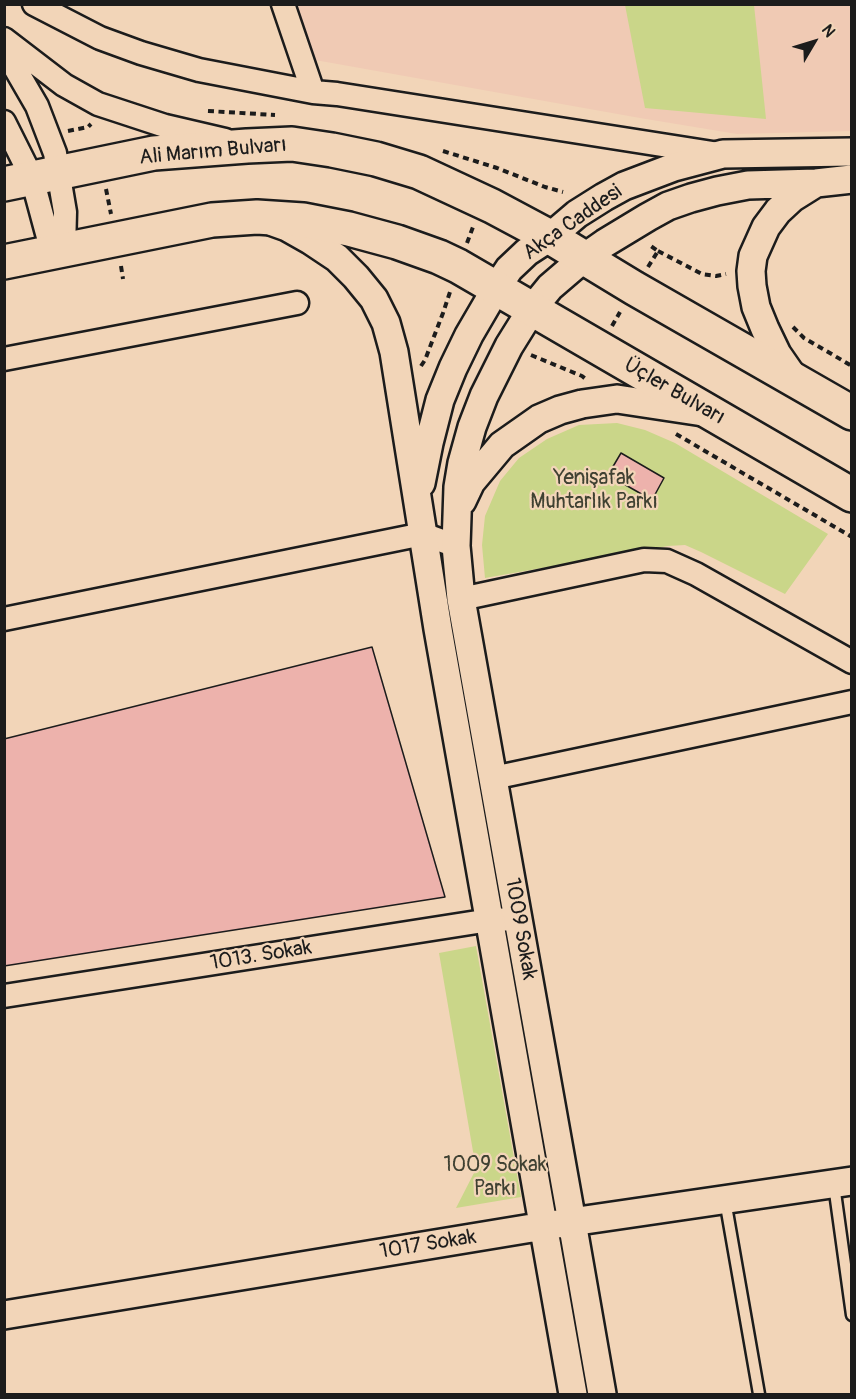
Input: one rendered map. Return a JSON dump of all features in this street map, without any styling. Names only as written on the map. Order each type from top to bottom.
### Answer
[{"type":"main road","name":"Ali Marım Bulvarı","points":[[32,178],[154,153],[292,144],[376,159],[419,172],[550,237]]},
{"type":"main road","points":[[4,262],[212,220],[257,217],[303,220],[397,242],[448,261],[497,288]]},
{"type":"main road","points":[[550,237],[852,413]]},
{"type":"main road","name":"Üçler Bulvarı","points":[[497,288],[852,495]]},
{"type":"street","points":[[34,4],[100,38],[199,70],[313,92],[723,154]]},
{"type":"street","points":[[283,4],[313,92]]},
{"type":"street","points":[[4,39],[64,85],[98,104],[165,126],[247,146]]},
{"type":"street","points":[[4,49],[37,106],[55,153],[32,178]]},
{"type":"street","points":[[4,122],[32,178],[58,251]]},
{"type":"street","name":"Akça Caddesi","points":[[418,502],[440,400],[453,368],[469,335],[497,288],[521,258],[577,214],[624,186],[674,167],[723,154],[852,152]]},
{"type":"street","name":"1009 Sokak","points":[[602,1395],[461,599],[456,534],[458,487],[462,463],[472,427],[502,358],[532,309],[550,287],[585,257],[648,217],[691,198],[717,190],[748,185],[816,183],[852,179]]},
{"type":"street","points":[[795,380],[777,354],[756,307],[751,270],[753,256],[766,227],[792,198],[816,183]]},
{"type":"street","name":"1009 Sokak","points":[[257,217],[287,227],[337,258],[374,299],[386,323],[394,352],[438,629],[573,1395]]},
{"type":"street","points":[[4,359],[297,303]]},
{"type":"street","points":[[4,619],[423,534],[456,534],[463,497],[471,482],[502,445],[539,418],[582,404],[617,399],[709,413]]},
{"type":"street","points":[[461,599],[644,560],[667,561],[696,574],[852,662]]},
{"type":"street","points":[[493,778],[852,702]]},
{"type":"street","name":"1013. Sokak","points":[[4,996],[490,920],[518,919]]},
{"type":"street","name":"1017 Sokak","points":[[4,1315],[544,1226],[847,1183]]},
{"type":"lane","points":[[847,1183],[852,1315]]},
{"type":"lane","points":[[725,1199],[759,1395]]},
{"type":"path","points":[[93,121],[98,129],[101,164],[123,279]]},
{"type":"path","points":[[658,251],[702,274],[716,276],[751,270]]},
{"type":"path","points":[[789,322],[804,339],[852,366]]},
{"type":"path","points":[[674,432],[852,537]]},
{"type":"shaded area","points":[[295,5],[851,5],[851,131],[737,134],[315,60]]},
{"type":"green space","points":[[625,5],[754,5],[766,119],[645,108]]},
{"type":"green space","name":"Yenişafak Muhtarlık Parkı","points":[[617,423],[645,430],[675,443],[828,534],[785,594],[685,545],[485,578],[482,545],[485,516],[500,481],[519,458],[547,439],[579,425]]},
{"type":"green space","name":"1009 Sokak Parkı","points":[[476,946],[521,1197],[456,1208],[476,1169],[439,953]]},
{"type":"building","points":[[621,453],[664,478],[652,500],[608,475]]},
{"type":"building","points":[[372,647],[445,897],[4,966],[4,739]]}]
